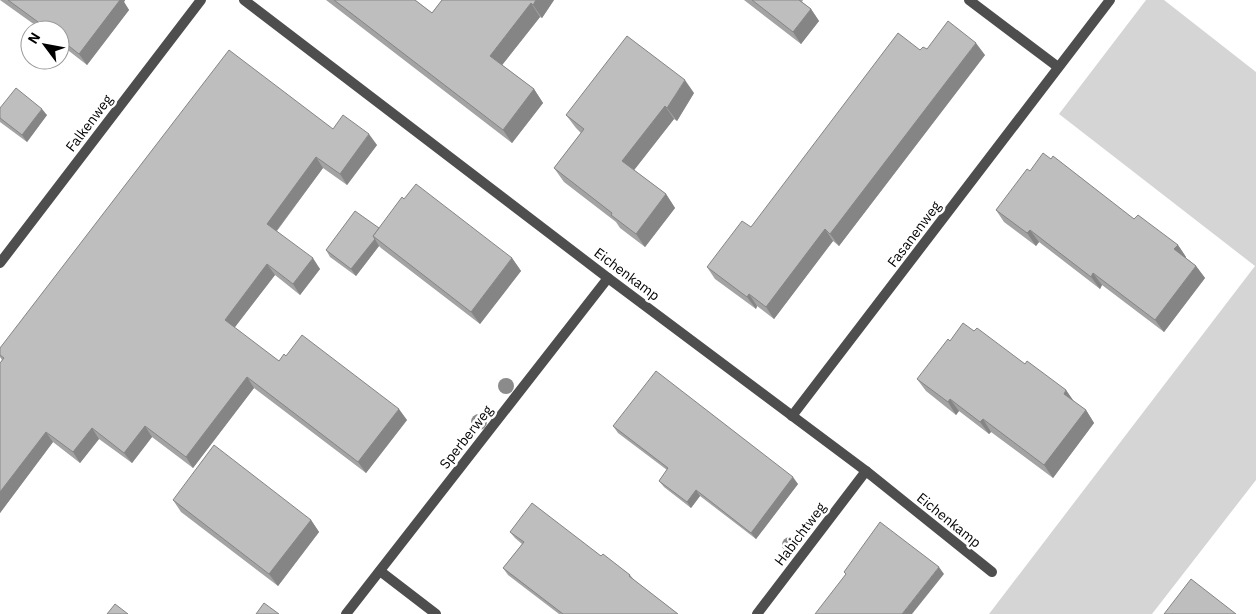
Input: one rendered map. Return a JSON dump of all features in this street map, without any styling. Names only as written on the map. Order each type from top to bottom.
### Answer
[{"type":"street","name":"Falkenweg","points":[[0,263],[201,0]]},
{"type":"street","name":"Eichenkamp","points":[[244,0],[608,278],[866,471],[992,572]]},
{"type":"street","points":[[969,0],[1058,67]]},
{"type":"street","name":"Fasanenweg","points":[[792,416],[1110,0]]},
{"type":"street","name":"Sperberweg","points":[[346,614],[608,278]]},
{"type":"street","name":"Habichtweg","points":[[757,614],[866,471]]},
{"type":"street","points":[[380,571],[436,614]]},
{"type":"shaded area","points":[[1146,0],[1164,0],[1256,72],[1256,480],[1152,614],[989,614],[1255,266],[1059,114]]},
{"type":"building","points":[[8,0],[120,0],[79,54],[70,47],[70,20],[35,20]]},
{"type":"building","points":[[334,0],[415,0],[432,13],[442,0],[536,0],[533,5],[531,3],[490,56],[534,89],[503,130]]},
{"type":"building","points":[[752,0],[799,0],[811,9],[793,32]]},
{"type":"building","points":[[948,21],[976,43],[830,234],[825,229],[766,307],[749,294],[747,297],[707,267],[742,221],[751,227],[898,33],[920,50],[923,47],[927,49]]},
{"type":"building","points":[[627,36],[685,80],[667,108],[665,106],[622,161],[666,194],[636,234],[554,168],[584,129],[566,115]]},
{"type":"building","points":[[229,50],[333,129],[343,115],[369,134],[340,174],[316,157],[267,224],[313,258],[293,284],[267,264],[225,320],[279,361],[284,354],[286,356],[302,335],[399,409],[358,462],[247,377],[186,457],[145,426],[124,453],[92,428],[73,452],[46,432],[0,492],[0,363],[4,358],[0,355],[0,348]]},
{"type":"building","points":[[16,88],[42,109],[22,135],[0,118],[0,108]]},
{"type":"building","points":[[1043,153],[1051,159],[1053,156],[1134,219],[1138,215],[1178,245],[1174,249],[1196,266],[1155,320],[1093,273],[1091,277],[1030,230],[1027,233],[996,210],[1027,169],[1030,171]]},
{"type":"building","points":[[416,184],[512,258],[471,312],[373,236],[402,197],[404,199]]},
{"type":"building","points":[[355,211],[379,228],[373,236],[375,239],[351,269],[326,250]]},
{"type":"building","points":[[963,323],[974,331],[977,328],[1025,364],[1027,361],[1066,390],[1064,394],[1086,410],[1044,465],[983,419],[980,422],[950,399],[948,402],[917,379]]},
{"type":"building","points":[[656,371],[793,477],[751,533],[696,490],[687,502],[659,481],[668,468],[613,426]]},
{"type":"building","points":[[214,445],[311,520],[269,574],[173,500]]},
{"type":"building","points":[[532,503],[601,556],[603,554],[678,614],[563,614],[503,568],[524,542],[510,532]]},
{"type":"building","points":[[880,522],[939,567],[902,614],[815,614],[846,574],[844,572]]},
{"type":"building","points":[[1191,579],[1236,614],[1164,614]]},
{"type":"building","points":[[264,603],[279,614],[256,614]]},
{"type":"building","points":[[115,604],[128,614],[107,614]]}]
